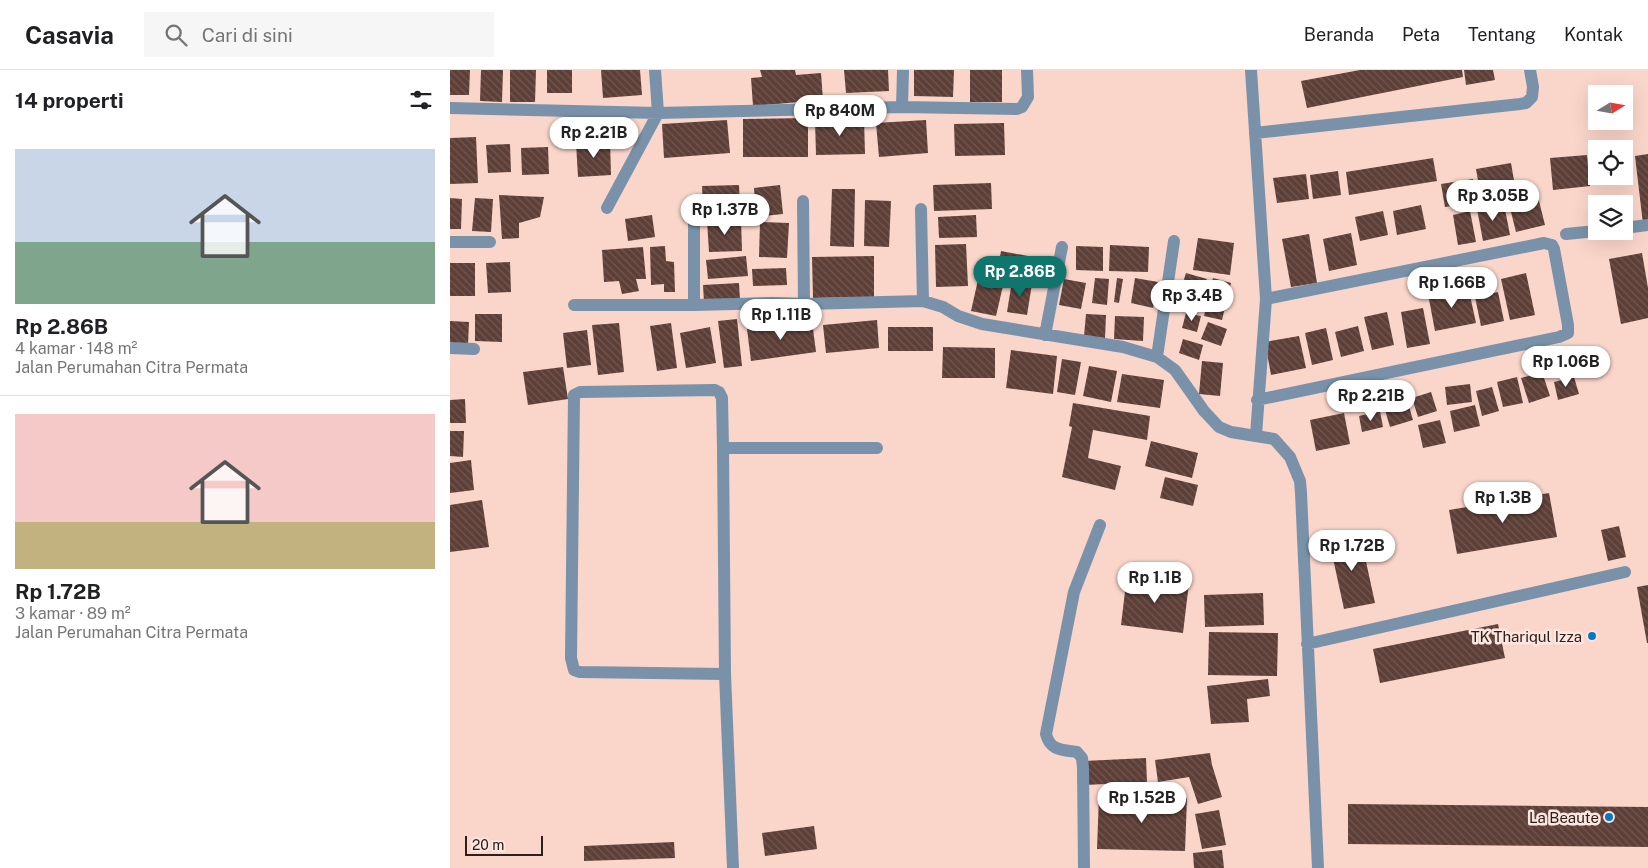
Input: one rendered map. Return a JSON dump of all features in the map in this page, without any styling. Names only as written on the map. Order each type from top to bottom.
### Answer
[{"type":"street","points":[[607,208],[658,113],[656,70]]},
{"type":"street","points":[[902,70],[902,107]]},
{"type":"street","points":[[450,108],[658,113],[902,107],[1017,109],[1026,103],[1028,97],[1027,70]]},
{"type":"street","points":[[1251,70],[1266,298],[1256,435]]},
{"type":"street","points":[[1256,133],[1526,103],[1532,96],[1533,87],[1530,70]]},
{"type":"street","points":[[803,201],[804,304]]},
{"type":"street","points":[[921,209],[923,301]]},
{"type":"street","points":[[694,210],[694,305]]},
{"type":"street","points":[[1633,227],[1648,225]]},
{"type":"street","points":[[1566,234],[1588,232]]},
{"type":"street","points":[[1157,357],[1174,241]]},
{"type":"street","points":[[450,242],[490,242]]},
{"type":"street","points":[[1258,400],[1559,337],[1568,333],[1554,250],[1552,245],[1544,243],[1266,298]]},
{"type":"street","points":[[1045,335],[1062,247]]},
{"type":"street","points":[[574,304],[694,305],[923,301],[943,307],[958,316],[982,324],[1122,347],[1157,357],[1175,370],[1204,411],[1220,427],[1231,432],[1274,438],[1290,457],[1300,480],[1318,868]]},
{"type":"street","points":[[450,348],[474,349]]},
{"type":"street","points":[[725,674],[580,672],[574,670],[571,658],[574,395],[580,392],[715,390],[719,392],[722,398],[725,674],[732,868]]},
{"type":"street","points":[[723,448],[877,448]]},
{"type":"street","points":[[1084,868],[1084,768],[1082,758],[1077,752],[1055,749],[1048,741],[1046,734],[1074,592],[1100,525]]},
{"type":"street","points":[[1307,644],[1625,572]]},
{"type":"building","points":[[450,70],[470,70],[469,95],[450,95]]},
{"type":"building","points":[[481,70],[503,70],[502,102],[480,101]]},
{"type":"building","points":[[510,70],[536,70],[535,102],[510,102]]},
{"type":"building","points":[[547,70],[572,70],[572,93],[547,93]]},
{"type":"building","points":[[601,70],[640,70],[642,95],[603,98]]},
{"type":"building","points":[[760,70],[795,70],[796,75],[821,73],[823,100],[753,106],[751,78],[762,77]]},
{"type":"building","points":[[844,70],[888,70],[889,91],[846,93]]},
{"type":"building","points":[[914,70],[954,70],[953,97],[914,96]]},
{"type":"building","points":[[970,70],[1002,70],[1002,102],[970,102]]},
{"type":"building","points":[[1360,70],[1462,70],[1463,77],[1307,108],[1301,81]]},
{"type":"building","points":[[1464,70],[1493,70],[1495,80],[1466,85]]},
{"type":"building","points":[[808,118],[808,157],[743,157],[743,119]]},
{"type":"building","points":[[864,118],[865,154],[816,155],[815,120]]},
{"type":"building","points":[[727,120],[730,153],[664,158],[662,124]]},
{"type":"building","points":[[926,120],[928,153],[879,157],[876,123]]},
{"type":"building","points":[[1004,123],[1005,155],[955,156],[954,124]]},
{"type":"building","points":[[476,137],[478,183],[450,184],[450,138]]},
{"type":"building","points":[[610,141],[611,175],[578,177],[576,143]]},
{"type":"building","points":[[510,144],[511,172],[488,173],[486,145]]},
{"type":"building","points":[[548,147],[549,174],[522,175],[521,148]]},
{"type":"building","points":[[1648,154],[1648,223],[1643,224],[1635,156]]},
{"type":"building","points":[[1587,155],[1588,185],[1590,186],[1553,190],[1550,158]]},
{"type":"building","points":[[1433,158],[1437,181],[1349,195],[1346,172]]},
{"type":"building","points":[[1511,163],[1515,186],[1480,192],[1476,169]]},
{"type":"building","points":[[1338,171],[1341,195],[1313,199],[1310,175]]},
{"type":"building","points":[[1306,174],[1309,199],[1277,203],[1273,178]]},
{"type":"building","points":[[1473,179],[1477,202],[1445,207],[1441,184]]},
{"type":"building","points":[[991,183],[992,209],[934,211],[933,185]]},
{"type":"building","points":[[739,185],[740,207],[703,208],[702,186]]},
{"type":"building","points":[[780,185],[783,214],[756,217],[754,188]]},
{"type":"building","points":[[832,189],[855,189],[854,247],[830,246]]},
{"type":"building","points":[[499,195],[544,197],[540,217],[519,223],[519,238],[502,239]]},
{"type":"building","points":[[1538,197],[1545,225],[1516,232],[1509,204]]},
{"type":"building","points":[[450,198],[462,199],[461,229],[450,229]]},
{"type":"building","points":[[475,198],[493,199],[491,232],[472,231]]},
{"type":"building","points":[[865,200],[891,201],[889,247],[864,246]]},
{"type":"building","points":[[1504,204],[1510,235],[1483,241],[1477,209]]},
{"type":"building","points":[[1421,205],[1426,229],[1397,235],[1393,211]]},
{"type":"building","points":[[1383,211],[1388,235],[1360,241],[1355,217]]},
{"type":"building","points":[[1470,211],[1476,242],[1458,245],[1453,215]]},
{"type":"building","points":[[652,215],[655,237],[628,241],[625,219]]},
{"type":"building","points":[[976,215],[977,237],[939,238],[938,217]]},
{"type":"building","points":[[741,219],[742,251],[709,252],[707,221]]},
{"type":"building","points":[[760,222],[789,223],[787,258],[759,257]]},
{"type":"building","points":[[1351,233],[1357,265],[1329,271],[1323,239]]},
{"type":"building","points":[[1309,234],[1317,283],[1291,287],[1282,239]]},
{"type":"building","points":[[1198,238],[1234,243],[1230,275],[1193,270]]},
{"type":"building","points":[[966,244],[968,286],[936,287],[935,245]]},
{"type":"building","points":[[1110,245],[1149,247],[1148,272],[1109,271]]},
{"type":"building","points":[[665,246],[666,261],[674,262],[675,292],[664,292],[664,284],[651,285],[650,247]]},
{"type":"building","points":[[1076,246],[1103,247],[1103,271],[1076,270]]},
{"type":"building","points":[[643,247],[646,279],[636,279],[639,291],[622,294],[619,281],[604,282],[602,250]]},
{"type":"building","points":[[1001,251],[1028,256],[1025,273],[998,268]]},
{"type":"building","points":[[1642,253],[1648,288],[1648,318],[1621,324],[1609,259]]},
{"type":"building","points":[[746,256],[748,276],[708,279],[706,260]]},
{"type":"building","points":[[874,256],[874,297],[813,298],[812,257]]},
{"type":"building","points":[[510,262],[511,292],[488,293],[486,263]]},
{"type":"building","points":[[450,263],[475,263],[475,296],[450,296]]},
{"type":"building","points":[[786,268],[787,285],[753,286],[752,269]]},
{"type":"building","points":[[980,271],[1005,277],[996,316],[971,311]]},
{"type":"building","points":[[1186,273],[1207,279],[1199,305],[1178,298]]},
{"type":"building","points":[[1526,273],[1535,315],[1510,320],[1501,279]]},
{"type":"building","points":[[1095,278],[1109,279],[1107,305],[1092,303]]},
{"type":"building","points":[[1117,278],[1123,279],[1119,303],[1114,302]]},
{"type":"building","points":[[1135,278],[1158,282],[1153,308],[1131,303]]},
{"type":"building","points":[[1213,278],[1231,283],[1222,320],[1204,316]]},
{"type":"building","points":[[1064,279],[1086,283],[1081,309],[1059,305]]},
{"type":"building","points":[[1012,281],[1032,284],[1027,315],[1007,312]]},
{"type":"building","points":[[739,283],[740,300],[704,302],[703,285]]},
{"type":"building","points":[[1468,286],[1476,323],[1435,331],[1428,294]]},
{"type":"building","points":[[1498,292],[1504,321],[1481,326],[1475,297]]},
{"type":"building","points":[[1423,308],[1430,344],[1407,348],[1401,312]]},
{"type":"building","points":[[1387,312],[1394,345],[1372,350],[1364,317]]},
{"type":"building","points":[[1186,313],[1201,316],[1197,332],[1182,328]]},
{"type":"building","points":[[475,314],[502,314],[502,342],[475,341]]},
{"type":"building","points":[[1086,314],[1106,315],[1105,338],[1084,336]]},
{"type":"building","points":[[1115,316],[1144,317],[1143,341],[1114,339]]},
{"type":"building","points":[[737,319],[742,366],[724,368],[718,321]]},
{"type":"building","points":[[877,320],[879,348],[826,353],[823,325]]},
{"type":"building","points":[[450,321],[469,322],[468,345],[450,345]]},
{"type":"building","points":[[812,321],[816,352],[751,361],[747,329]]},
{"type":"building","points":[[1208,322],[1227,329],[1221,346],[1201,339]]},
{"type":"building","points":[[619,323],[624,372],[598,375],[592,325]]},
{"type":"building","points":[[671,323],[677,368],[657,371],[650,326]]},
{"type":"building","points":[[1358,326],[1364,351],[1341,357],[1335,332]]},
{"type":"building","points":[[710,327],[716,363],[686,368],[680,333]]},
{"type":"building","points":[[888,327],[933,327],[933,351],[888,351]]},
{"type":"building","points":[[1326,328],[1333,360],[1312,365],[1305,333]]},
{"type":"building","points":[[587,330],[591,365],[567,368],[563,333]]},
{"type":"building","points":[[1299,336],[1306,368],[1271,375],[1265,342]]},
{"type":"building","points":[[1183,339],[1203,345],[1199,360],[1179,353]]},
{"type":"building","points":[[943,347],[995,348],[995,378],[942,378]]},
{"type":"building","points":[[1011,350],[1057,356],[1053,394],[1006,388]]},
{"type":"building","points":[[1562,353],[1569,371],[1551,378],[1544,359]]},
{"type":"building","points":[[1062,359],[1081,362],[1075,395],[1057,392]]},
{"type":"building","points":[[1202,361],[1223,363],[1220,396],[1199,394]]},
{"type":"building","points":[[1089,366],[1117,371],[1111,402],[1083,396]]},
{"type":"building","points":[[563,367],[568,399],[528,405],[523,372]]},
{"type":"building","points":[[1542,372],[1550,396],[1529,403],[1521,378]]},
{"type":"building","points":[[1122,374],[1164,380],[1160,408],[1117,402]]},
{"type":"building","points":[[1517,377],[1523,403],[1503,407],[1497,382]]},
{"type":"building","points":[[1574,377],[1579,394],[1558,400],[1554,382]]},
{"type":"building","points":[[1470,384],[1472,402],[1447,405],[1445,387]]},
{"type":"building","points":[[1492,387],[1499,411],[1482,416],[1476,391]]},
{"type":"building","points":[[1431,392],[1437,411],[1418,417],[1412,398]]},
{"type":"building","points":[[465,399],[466,423],[450,423],[450,400]]},
{"type":"building","points":[[1073,403],[1150,416],[1147,440],[1093,430],[1088,458],[1121,466],[1115,490],[1062,477],[1072,427],[1069,426]]},
{"type":"building","points":[[1408,403],[1413,420],[1390,427],[1385,410]]},
{"type":"building","points":[[1475,405],[1480,426],[1454,432],[1450,411]]},
{"type":"building","points":[[1380,411],[1383,427],[1362,432],[1359,416]]},
{"type":"building","points":[[1344,413],[1350,444],[1316,451],[1310,420]]},
{"type":"building","points":[[1440,420],[1446,443],[1423,448],[1418,425]]},
{"type":"building","points":[[450,431],[464,431],[463,457],[450,456]]},
{"type":"building","points":[[1151,441],[1198,453],[1192,478],[1145,466]]},
{"type":"building","points":[[471,460],[474,490],[450,493],[450,463]]},
{"type":"building","points":[[1165,477],[1198,485],[1193,506],[1160,498]]},
{"type":"building","points":[[1549,493],[1557,537],[1457,554],[1449,510]]},
{"type":"building","points":[[482,500],[489,547],[450,552],[450,505]]},
{"type":"building","points":[[1619,526],[1626,557],[1608,561],[1601,530]]},
{"type":"building","points":[[1360,534],[1375,603],[1344,609],[1329,540]]},
{"type":"building","points":[[1127,575],[1189,583],[1183,633],[1121,625]]},
{"type":"building","points":[[1648,585],[1648,643],[1647,643],[1637,587]]},
{"type":"building","points":[[1263,593],[1264,625],[1205,627],[1204,595]]},
{"type":"building","points":[[1498,624],[1505,658],[1380,683],[1373,649]]},
{"type":"building","points":[[1209,632],[1278,633],[1277,676],[1208,675]]},
{"type":"building","points":[[1268,679],[1270,696],[1247,699],[1249,722],[1211,724],[1207,686]]},
{"type":"building","points":[[1210,753],[1222,797],[1198,804],[1189,777],[1158,782],[1155,760]]},
{"type":"building","points":[[1146,758],[1147,782],[1085,785],[1084,761]]},
{"type":"building","points":[[1099,796],[1187,798],[1185,851],[1097,849]]},
{"type":"building","points":[[1348,804],[1648,807],[1648,847],[1348,844]]},
{"type":"building","points":[[1219,810],[1226,845],[1202,849],[1195,814]]},
{"type":"building","points":[[814,826],[817,849],[765,856],[762,833]]},
{"type":"building","points":[[674,842],[675,858],[584,861],[584,846]]},
{"type":"building","points":[[1222,850],[1224,868],[1194,868],[1193,853]]},
{"type":"place","name":"TK Thariqul Izza","points":[[1592,636]]},
{"type":"place","name":"La Beaute","points":[[1609,817]]}]
